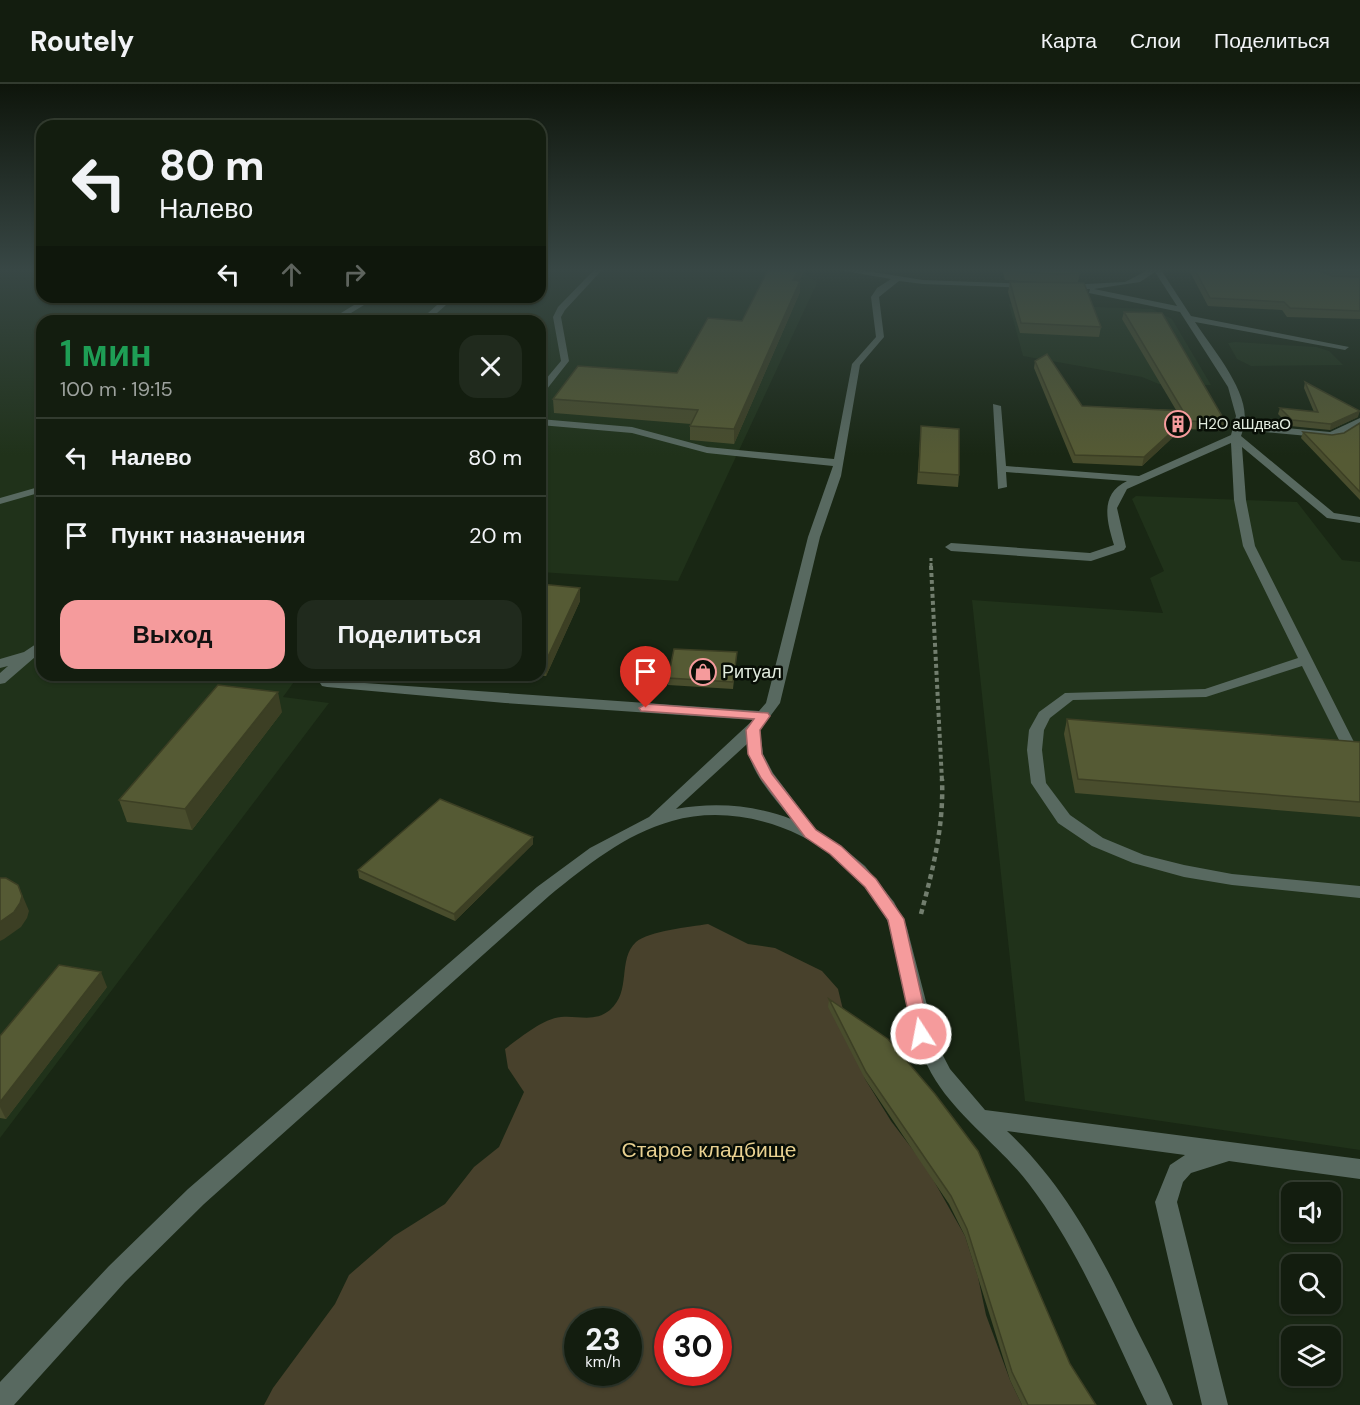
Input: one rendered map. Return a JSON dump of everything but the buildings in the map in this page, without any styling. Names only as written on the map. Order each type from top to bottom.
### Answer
[{"type":"street","points":[[546,383],[565,361],[560,332]]},
{"type":"street","points":[[656,820],[753,730],[773,704],[814,537],[838,463],[856,364],[880,337],[879,332]]},
{"type":"street","points":[[1197,332],[1233,387],[1238,400],[1240,500],[1249,546],[1347,742]]},
{"type":"street","points":[[1270,332],[1344,347]]},
{"type":"street","points":[[996,406],[1002,487]]},
{"type":"street","points":[[951,547],[1091,557],[1111,552],[1120,547],[1110,509],[1113,496],[1123,487],[1238,432],[1330,435],[1338,434],[1360,421]]},
{"type":"street","points":[[546,423],[632,430],[707,450],[838,463]]},
{"type":"street","points":[[1238,432],[1317,507],[1331,516],[1360,520]]},
{"type":"street","points":[[1002,469],[1140,479]]},
{"type":"street","points":[[0,501],[36,491]]},
{"type":"street","points":[[0,664],[36,649]]},
{"type":"street","points":[[0,680],[36,650]]},
{"type":"street","points":[[1306,660],[1206,693],[1070,696],[1053,706],[1035,726],[1034,751],[1040,788],[1060,815],[1084,836],[1128,855],[1175,869],[1230,879],[1360,892]]},
{"type":"street","points":[[327,683],[505,699],[764,716]]},
{"type":"street","points":[[753,730],[755,754],[766,775],[810,833]]},
{"type":"street","points":[[0,1401],[119,1272],[264,1135],[548,890],[610,842],[656,820],[700,811],[744,812],[777,818],[810,833],[835,850],[871,883],[896,919],[921,1034],[944,1077],[1035,1174],[1077,1236],[1160,1405]]},
{"type":"street","points":[[980,1118],[1360,1169]]},
{"type":"street","points":[[1215,1405],[1166,1202],[1172,1177],[1189,1161],[1236,1153]]},
{"type":"path","points":[[907,962],[937,854],[944,808],[930,553],[936,548],[951,547]]},
{"type":"shaded area","points":[[0,332],[36,332],[36,681],[295,681],[283,697],[329,703],[0,1138]]},
{"type":"shaded area","points":[[546,332],[794,332],[678,581],[546,572]]},
{"type":"shaded area","points":[[1016,332],[1179,332],[1211,385],[1159,384],[1142,377],[1023,356]]},
{"type":"shaded area","points":[[1228,343],[1316,347],[1329,351],[1343,365],[1251,366],[1237,359]]},
{"type":"shaded area","points":[[1136,496],[1297,502],[1342,560],[1360,562],[1360,1150],[1025,1101],[972,600],[1163,613],[1150,578],[1164,571],[1132,499]]},
{"type":"green space","name":"Старое кладбище","points":[[708,924],[748,944],[775,948],[822,971],[838,989],[865,1079],[891,1121],[926,1167],[965,1236],[978,1277],[986,1315],[1010,1380],[1022,1405],[264,1405],[273,1388],[335,1304],[349,1275],[394,1236],[445,1204],[474,1167],[499,1147],[524,1092],[508,1068],[505,1049],[554,1018],[592,1017],[610,1010],[621,994],[627,958],[636,942],[650,935]]},
{"type":"place","name":"H2O аШдваО","points":[[1178,424]]},
{"type":"place","name":"Ритуал","points":[[703,672]]},
{"type":"route","points":[[646,708],[764,716],[753,730],[755,754],[766,775],[810,833],[835,850],[871,883],[896,919],[921,1034]]}]
